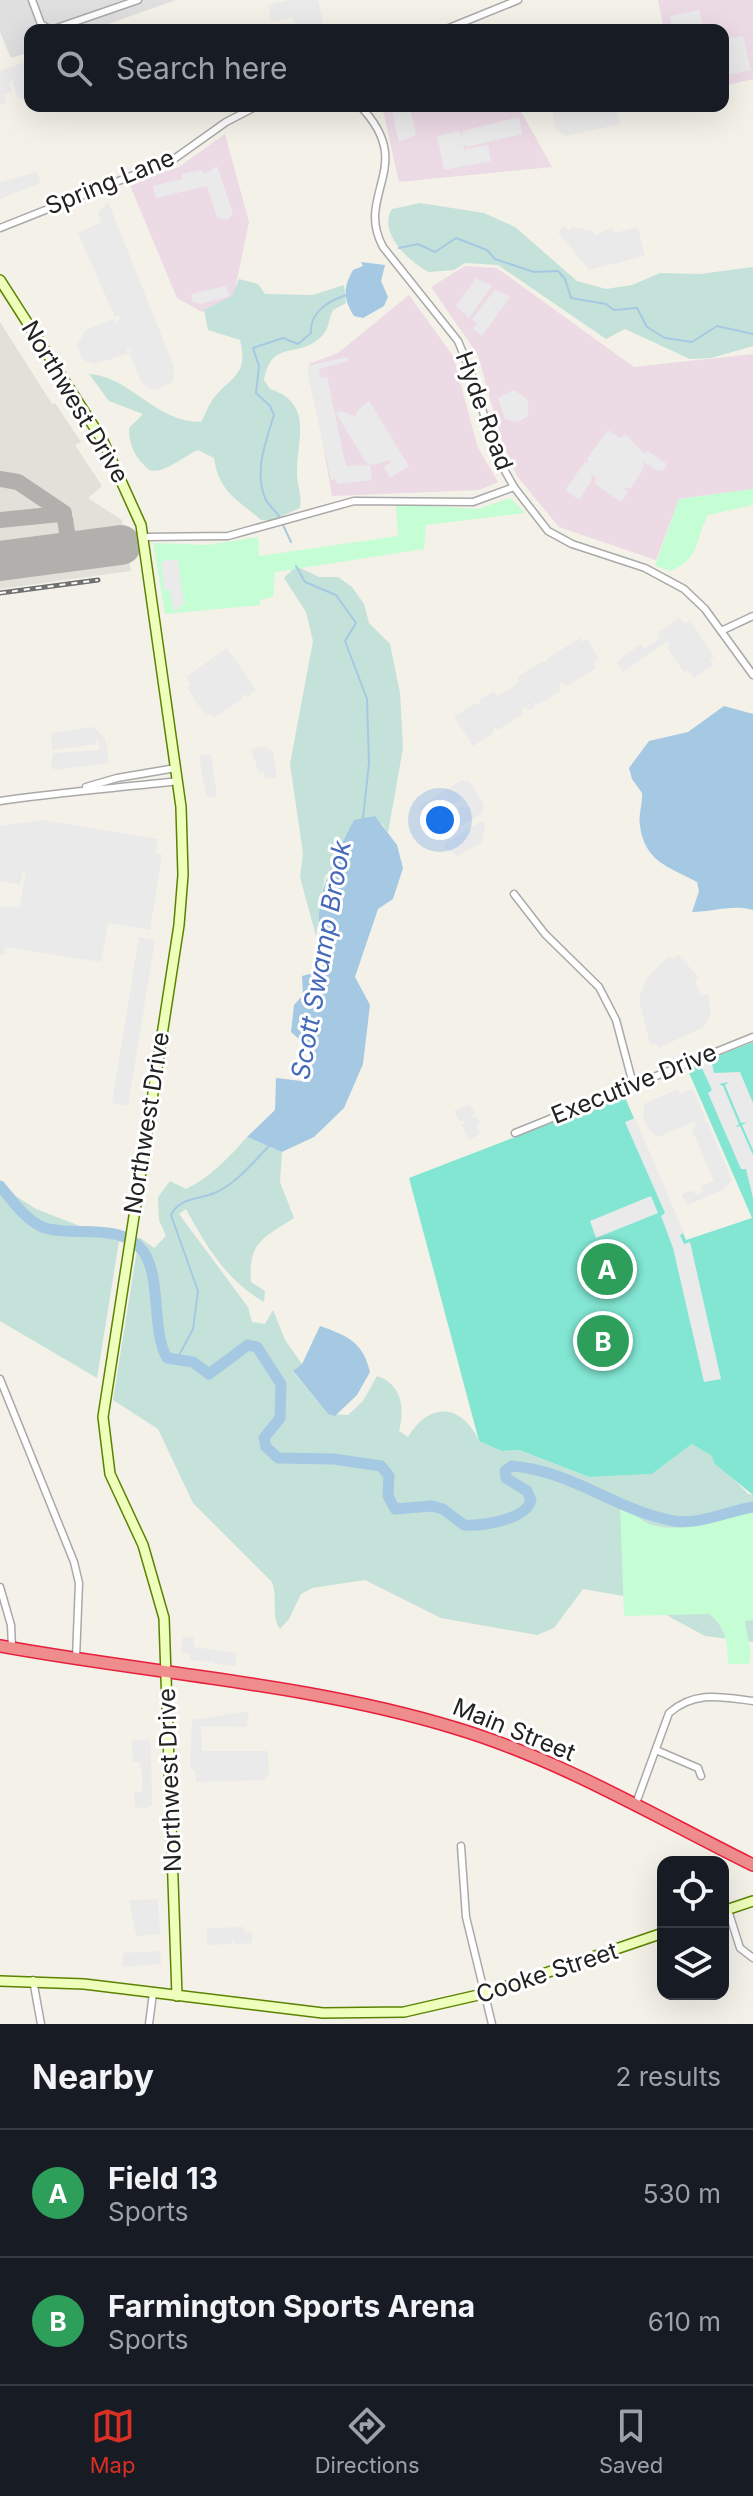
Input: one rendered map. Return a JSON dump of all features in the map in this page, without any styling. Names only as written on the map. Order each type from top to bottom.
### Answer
[{"type":"highway","name":"Main Street","points":[[6,1647],[372,1705],[457,1728],[512,1748],[753,1865]]},
{"type":"main road","name":"Northwest Drive","points":[[0,280],[116,463],[144,537],[178,781],[183,847],[181,903],[103,1417],[110,1474],[143,1545],[158,1587],[166,1635],[177,1996]]},
{"type":"main road","points":[[729,1909],[753,1901]]},
{"type":"main road","name":"Cooke Street","points":[[0,1981],[33,1980],[280,2010],[381,2014],[426,2009],[487,1993],[657,1935]]},
{"type":"street","points":[[32,0],[41,24]]},
{"type":"street","points":[[68,24],[138,0]]},
{"type":"street","points":[[459,24],[518,0]]},
{"type":"street","name":"Spring Lane","points":[[0,228],[174,159],[245,112]]},
{"type":"street","name":"Hyde Road","points":[[365,112],[377,126],[386,153],[386,175],[374,209],[376,232],[383,247],[458,341],[474,380],[492,446],[514,487],[554,536],[672,581],[699,603],[753,675]]},
{"type":"street","points":[[144,537],[228,536],[354,501],[473,502],[492,498],[514,487]]},
{"type":"street","points":[[721,631],[753,616]]},
{"type":"street","points":[[0,801],[83,788],[117,778],[176,768]]},
{"type":"street","points":[[83,788],[114,791],[178,781]]},
{"type":"street","points":[[514,894],[545,934],[599,987],[616,1020],[633,1084]]},
{"type":"street","name":"Executive Drive","points":[[515,1133],[753,1037]]},
{"type":"street","points":[[0,1379],[77,1573],[76,1658]]},
{"type":"street","points":[[0,1587],[11,1625],[6,1647]]},
{"type":"street","points":[[635,1806],[669,1713],[679,1704],[710,1696],[753,1701]]},
{"type":"street","points":[[656,1750],[698,1768],[701,1776]]},
{"type":"street","points":[[461,1846],[466,1917],[487,1993],[492,2024]]},
{"type":"street","points":[[729,1918],[740,1948],[753,1958]]},
{"type":"street","points":[[33,1980],[41,2024]]},
{"type":"street","points":[[149,2024],[153,1993]]},
{"type":"shaded area","points":[[0,0],[176,0],[108,24],[24,24],[24,54],[11,58],[0,32]]},
{"type":"shaded area","points":[[288,0],[318,0],[323,24],[295,24],[293,17],[272,22],[268,5]]},
{"type":"shaded area","points":[[658,0],[753,0],[753,79],[729,85],[729,24],[663,24]]},
{"type":"shaded area","points":[[699,10],[702,24],[672,24],[670,16]]},
{"type":"shaded area","points":[[743,36],[751,70],[729,75],[729,39]]},
{"type":"shaded area","points":[[24,62],[24,99],[18,98],[12,82],[14,78],[9,83],[12,91],[3,95],[6,103],[0,105],[0,71]]},
{"type":"shaded area","points":[[383,112],[521,112],[552,167],[399,182]]},
{"type":"shaded area","points":[[392,112],[410,112],[416,135],[399,142]]},
{"type":"shaded area","points":[[552,112],[617,112],[620,124],[565,136],[556,130]]},
{"type":"shaded area","points":[[519,117],[522,134],[467,147],[463,144],[466,154],[466,149],[488,145],[491,161],[444,170],[437,136],[459,131],[462,136],[463,131]]},
{"type":"shaded area","points":[[225,134],[249,222],[233,299],[202,312],[177,298],[129,183],[179,167]]},
{"type":"shaded area","points":[[217,166],[233,214],[227,220],[217,218],[207,186],[156,198],[153,186],[182,179],[182,174],[201,170],[205,174]]},
{"type":"shaded area","points":[[37,172],[41,183],[0,199],[0,182]]},
{"type":"shaded area","points":[[108,202],[174,367],[173,381],[158,390],[149,389],[141,381],[129,353],[132,349],[126,349],[128,354],[94,364],[83,360],[77,346],[85,330],[114,319],[117,323],[120,319],[119,315],[115,317],[78,233],[100,223],[101,217],[97,214]]},
{"type":"shaded area","points":[[420,203],[484,213],[515,227],[577,281],[606,289],[632,285],[660,273],[700,274],[753,267],[753,346],[711,358],[690,359],[625,329],[606,339],[498,265],[465,263],[454,270],[429,272],[405,254],[392,237],[389,227],[392,209]]},
{"type":"shaded area","points":[[563,226],[569,231],[572,227],[593,231],[595,236],[612,227],[614,233],[638,227],[645,256],[589,270],[558,232]]},
{"type":"shaded area","points":[[361,262],[385,265],[381,281],[388,297],[384,306],[363,318],[354,316],[346,293],[350,276],[353,270],[363,266]]},
{"type":"shaded area","points":[[465,266],[497,268],[634,367],[753,354],[753,489],[679,499],[656,560],[559,527],[517,476],[502,441],[478,355],[431,287]]},
{"type":"shaded area","points":[[476,278],[492,286],[469,318],[456,306]]},
{"type":"shaded area","points":[[239,279],[258,284],[265,294],[313,295],[344,285],[346,303],[333,310],[323,335],[302,348],[279,354],[268,367],[264,380],[270,389],[293,404],[300,425],[297,476],[300,508],[273,520],[261,520],[237,500],[220,479],[214,458],[198,450],[161,470],[149,470],[134,452],[129,435],[129,428],[143,414],[109,401],[89,374],[117,382],[169,415],[201,422],[213,399],[237,374],[242,361],[240,340],[208,330],[204,310],[232,296]]},
{"type":"shaded area","points":[[226,286],[230,296],[201,304],[193,302],[191,294]]},
{"type":"shaded area","points":[[495,289],[510,297],[482,336],[473,329],[477,323],[472,320]]},
{"type":"shaded area","points":[[409,295],[453,356],[478,448],[498,482],[479,490],[332,496],[309,364],[338,353]]},
{"type":"shaded area","points":[[0,322],[52,404],[55,403],[81,442],[86,440],[75,445],[102,486],[88,498],[122,520],[131,571],[0,589]]},
{"type":"shaded area","points":[[347,357],[348,361],[319,369],[321,378],[327,377],[346,466],[370,465],[372,480],[337,484],[336,479],[331,480],[307,370],[311,365]]},
{"type":"shaded area","points":[[514,390],[527,399],[529,408],[527,417],[518,422],[505,419],[498,398]]},
{"type":"shaded area","points":[[369,401],[409,466],[390,478],[384,466],[391,463],[390,460],[373,465],[366,463],[336,413],[341,411],[356,417],[356,412]]},
{"type":"shaded area","points":[[608,430],[620,438],[626,435],[644,453],[648,451],[667,464],[665,469],[658,471],[643,462],[644,468],[630,489],[623,487],[628,492],[621,502],[595,484],[596,477],[591,474],[592,480],[579,500],[565,490],[585,462],[588,464],[587,458]]},
{"type":"shaded area","points":[[178,560],[184,605],[179,605],[179,610],[173,610],[170,590],[164,590],[161,563]]},
{"type":"shaded area","points":[[296,566],[319,577],[338,577],[352,587],[364,604],[369,623],[390,644],[400,693],[403,748],[388,833],[382,823],[325,876],[316,936],[300,877],[303,853],[290,764],[313,641],[306,612],[284,578]]},
{"type":"shaded area","points":[[679,617],[685,624],[690,620],[714,657],[710,660],[713,665],[694,678],[688,670],[684,672],[667,648],[670,645],[667,641],[623,672],[616,662],[641,644],[644,649],[660,638],[657,634]]},
{"type":"shaded area","points":[[580,638],[583,642],[587,639],[599,659],[594,662],[596,668],[567,686],[563,683],[559,685],[560,691],[538,705],[534,701],[535,707],[529,710],[525,707],[521,710],[523,714],[498,730],[494,726],[493,733],[473,746],[454,717],[475,703],[481,706],[479,700],[494,691],[497,696],[512,687],[519,682],[517,677],[543,661],[546,663],[548,658]]},
{"type":"shaded area","points":[[227,648],[256,690],[247,697],[241,693],[243,698],[214,718],[210,713],[206,716],[187,688],[191,684],[186,677]]},
{"type":"shaded area","points":[[724,706],[753,714],[753,910],[730,908],[692,912],[699,891],[697,882],[660,862],[647,848],[640,822],[642,793],[632,779],[629,768],[649,741],[688,732]]},
{"type":"shaded area","points":[[93,727],[105,738],[109,763],[55,770],[51,765],[53,753],[100,750],[97,739],[96,744],[52,750],[51,733]]},
{"type":"shaded area","points":[[267,746],[268,750],[273,750],[277,778],[265,779],[264,772],[259,773],[251,749]]},
{"type":"shaded area","points":[[211,754],[217,796],[211,798],[206,795],[199,756]]},
{"type":"shaded area","points":[[462,780],[469,781],[484,805],[483,812],[457,829],[454,825],[455,830],[436,842],[427,828],[463,805],[465,809],[469,806],[460,794],[460,800],[428,820],[419,807]]},
{"type":"shaded area","points":[[375,816],[397,845],[403,868],[393,899],[378,909],[355,977],[370,1005],[363,1064],[344,1108],[314,1137],[282,1152],[247,1137],[275,1110],[276,1078],[310,1082],[312,1066],[309,1054],[291,1032],[294,1005],[303,995],[302,976],[324,970],[320,947],[320,909],[335,858],[354,820]]},
{"type":"shaded area","points":[[42,820],[158,839],[155,853],[162,855],[150,930],[108,923],[101,962],[5,947],[4,955],[0,955],[0,906],[20,908],[26,871],[23,870],[20,885],[0,881],[0,826]]},
{"type":"shaded area","points":[[482,821],[485,826],[482,842],[458,856],[446,849],[444,844]]},
{"type":"shaded area","points":[[139,937],[155,940],[128,1106],[112,1103]]},
{"type":"shaded area","points":[[678,955],[699,977],[695,981],[701,996],[708,994],[711,1014],[704,1027],[658,1048],[656,1044],[650,1045],[639,999],[645,981],[669,956],[673,959]]},
{"type":"shaded area","points":[[753,1042],[753,1495],[715,1464],[712,1456],[692,1444],[652,1474],[589,1477],[519,1450],[502,1451],[479,1441],[409,1178],[624,1095],[686,1240],[752,1218],[687,1068]]},
{"type":"shaded area","points":[[711,1060],[714,1073],[740,1072],[753,1103],[753,1150],[742,1125],[747,1122],[741,1123],[725,1085],[729,1082],[719,1084],[723,1086],[739,1124],[735,1127],[740,1126],[753,1155],[753,1198],[746,1169],[741,1169],[708,1093],[712,1090],[700,1064]]},
{"type":"shaded area","points":[[678,1089],[681,1094],[693,1089],[705,1118],[702,1123],[707,1121],[732,1180],[724,1189],[690,1204],[686,1204],[682,1194],[692,1190],[696,1195],[703,1192],[701,1186],[714,1181],[692,1130],[696,1127],[692,1118],[693,1122],[658,1137],[648,1129],[643,1116],[644,1104]]},
{"type":"shaded area","points":[[470,1104],[475,1113],[470,1117],[477,1117],[480,1134],[469,1140],[462,1125],[466,1121],[459,1121],[454,1111]]},
{"type":"shaded area","points":[[635,1118],[684,1233],[680,1235],[684,1244],[690,1242],[721,1379],[704,1382],[673,1248],[661,1216],[665,1213],[625,1122]]},
{"type":"shaded area","points":[[247,1137],[282,1152],[280,1182],[294,1218],[266,1236],[255,1249],[251,1282],[265,1291],[264,1302],[228,1273],[186,1209],[179,1214],[248,1307],[252,1322],[265,1324],[273,1310],[285,1340],[302,1364],[293,1372],[328,1414],[348,1415],[363,1401],[377,1376],[397,1391],[402,1414],[399,1431],[408,1437],[426,1417],[445,1412],[455,1414],[472,1429],[479,1441],[502,1451],[518,1450],[589,1477],[652,1474],[692,1444],[712,1456],[748,1494],[753,1495],[753,1642],[705,1636],[635,1598],[583,1589],[554,1628],[537,1635],[441,1618],[365,1580],[312,1588],[301,1594],[289,1619],[280,1629],[272,1582],[193,1503],[158,1429],[113,1400],[139,1237],[154,1248],[166,1236],[159,1220],[158,1197],[170,1181],[186,1189],[204,1179]]},
{"type":"shaded area","points":[[0,1186],[36,1209],[119,1241],[97,1378],[0,1321]]},
{"type":"shaded area","points":[[651,1196],[658,1213],[596,1238],[590,1221]]},
{"type":"shaded area","points":[[320,1326],[353,1342],[363,1354],[370,1372],[357,1395],[335,1416],[328,1414],[293,1371],[302,1364]]},
{"type":"shaded area","points":[[183,1637],[194,1638],[194,1647],[237,1653],[235,1666],[213,1663],[213,1658],[211,1662],[190,1660],[190,1655],[181,1652]]},
{"type":"shaded area","points":[[249,1711],[247,1727],[201,1726],[202,1751],[268,1751],[269,1774],[264,1780],[196,1782],[195,1770],[190,1769],[192,1720]]},
{"type":"shaded area","points":[[132,1740],[148,1740],[151,1744],[152,1806],[146,1808],[135,1807],[134,1793],[142,1791],[142,1775],[140,1762],[133,1762]]},
{"type":"shaded area","points":[[158,1899],[160,1934],[136,1936],[129,1900]]},
{"type":"shaded area","points":[[244,1927],[245,1932],[252,1932],[252,1943],[235,1944],[234,1939],[231,1944],[207,1945],[207,1928]]},
{"type":"shaded area","points":[[160,1951],[161,1964],[123,1967],[123,1953]]},
{"type":"green space","points":[[753,489],[753,505],[708,515],[696,548],[681,566],[671,571],[655,566],[679,499]]},
{"type":"green space","points":[[510,498],[525,513],[426,525],[424,549],[275,572],[273,597],[260,600],[260,605],[165,614],[153,543],[208,545],[258,537],[259,556],[398,536],[396,504],[478,509]]},
{"type":"green space","points":[[620,1508],[648,1524],[676,1528],[745,1512],[753,1513],[753,1620],[745,1621],[751,1654],[749,1664],[728,1664],[725,1636],[709,1614],[624,1616]]},
{"type":"waterway","points":[[399,248],[418,244],[435,252],[456,238],[487,250],[495,259],[534,272],[558,271],[565,279],[571,298],[606,304],[614,310],[637,308],[647,327],[665,338],[692,342],[717,326],[753,334]]},
{"type":"waterway","name":"Scott Swamp Brook","points":[[281,519],[266,501],[262,487],[262,456],[274,415],[270,406],[256,393],[259,366],[253,348],[283,338],[298,344],[311,333],[313,319],[322,308],[347,295]]},
{"type":"waterway","name":"Scott Swamp Brook","points":[[283,525],[291,542]]},
{"type":"waterway","name":"Scott Swamp Brook","points":[[296,566],[305,582],[336,595],[356,623],[345,641],[367,699],[369,763],[363,818]]},
{"type":"waterway","name":"Scott Swamp Brook","points":[[176,1361],[193,1329],[198,1291],[171,1215],[180,1204],[226,1187],[271,1144]]},
{"type":"waterway","points":[[0,1186],[26,1216],[45,1228],[111,1233],[134,1242],[143,1251],[153,1275],[159,1333],[167,1358],[193,1362],[209,1374],[248,1345],[257,1347],[281,1384],[280,1418],[264,1438],[266,1447],[278,1458],[334,1459],[381,1466],[389,1476],[388,1496],[395,1509],[432,1506],[443,1509],[464,1525],[492,1523],[512,1517],[527,1507],[531,1500],[527,1491],[506,1478],[505,1471],[512,1466],[555,1475],[633,1509],[674,1521],[704,1519],[753,1507]]},
{"type":"taxiway","points":[[0,479],[18,482],[64,513]]},
{"type":"taxiway","points":[[0,520],[60,514],[65,519],[70,552]]},
{"type":"runway","points":[[0,561],[121,545]]},
{"type":"railway","points":[[0,593],[98,580]]},
{"type":"place","name":"Field 13","points":[[607,1269]]},
{"type":"place","name":"Farmington Sports Arena","points":[[603,1341]]}]
